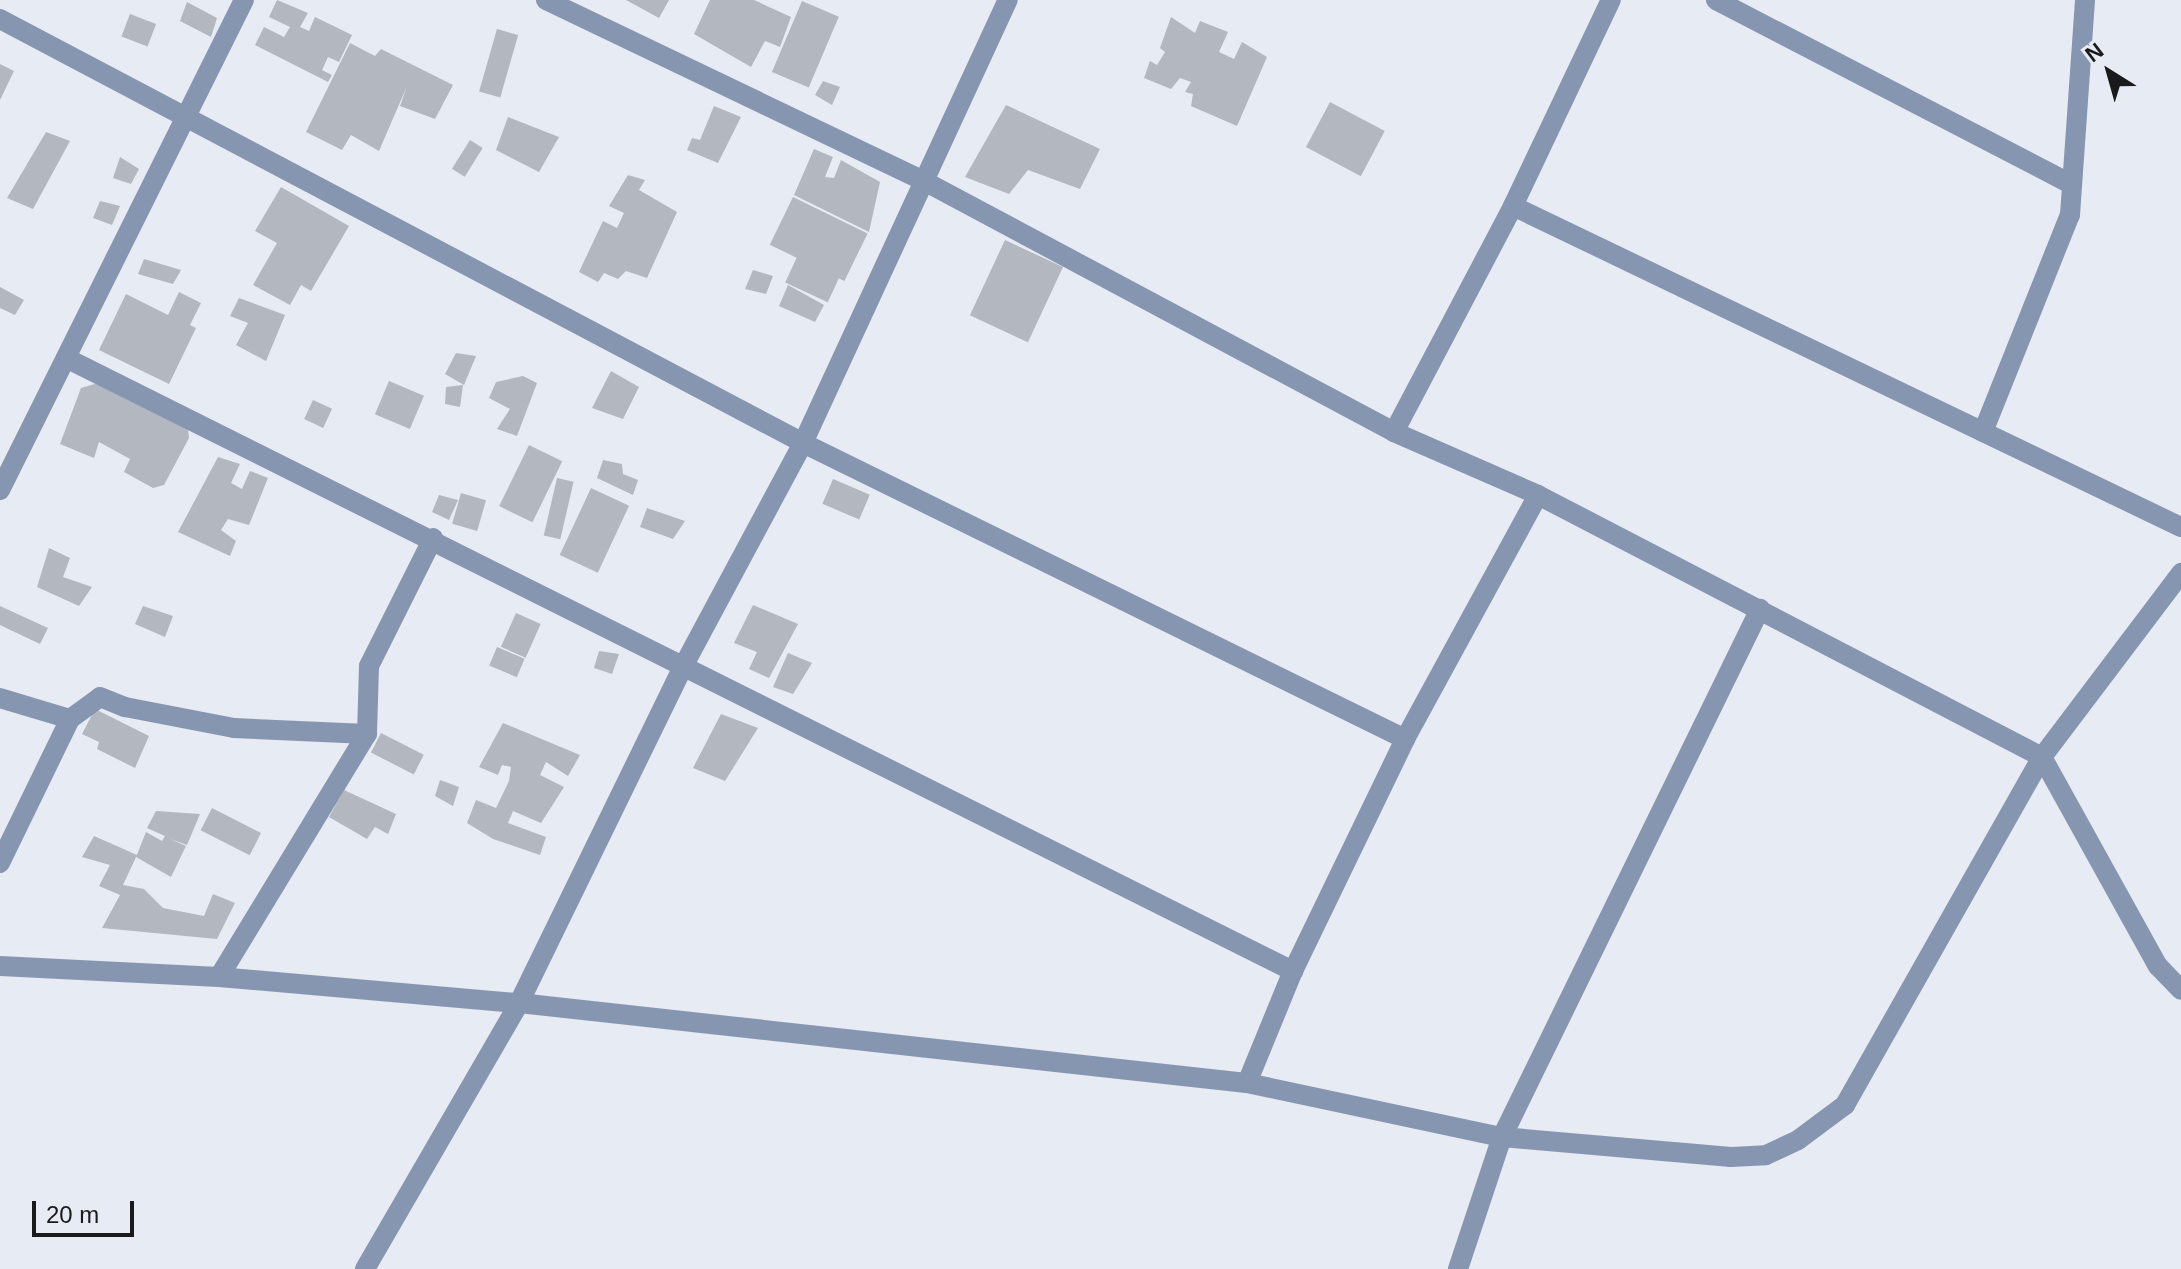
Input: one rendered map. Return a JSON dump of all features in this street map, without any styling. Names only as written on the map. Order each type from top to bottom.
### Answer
[{"type":"street","points":[[0,490],[244,0]]},
{"type":"street","points":[[546,0],[924,181],[1394,432],[1538,495],[2042,757],[2158,966],[2181,990]]},
{"type":"street","points":[[365,1269],[519,1003],[685,663],[803,443],[1008,0]]},
{"type":"street","points":[[1394,432],[1513,206],[1611,0]]},
{"type":"street","points":[[1716,0],[2071,184]]},
{"type":"street","points":[[1983,432],[2070,215],[2085,0]]},
{"type":"street","points":[[0,19],[803,443],[1405,739]]},
{"type":"street","points":[[1513,206],[2181,527]]},
{"type":"street","points":[[66,358],[685,663],[1293,971]]},
{"type":"street","points":[[1247,1083],[1293,971],[1405,739],[1538,495]]},
{"type":"street","points":[[219,977],[367,734],[369,666],[433,538]]},
{"type":"street","points":[[0,966],[219,977],[519,1003],[1247,1083],[1502,1137],[1731,1157],[1766,1155],[1798,1140],[1845,1105],[2042,757],[2181,573]]},
{"type":"street","points":[[1458,1269],[1502,1137],[1760,609]]},
{"type":"street","points":[[0,863],[70,719],[100,697],[125,707],[234,728],[367,734]]},
{"type":"street","points":[[0,698],[70,719]]},
{"type":"building","points":[[277,0],[308,13],[300,27],[309,31],[315,17],[352,35],[339,62],[328,57],[322,70],[332,75],[328,82],[255,45],[264,27],[284,37],[290,27],[269,17]]},
{"type":"building","points":[[626,0],[669,0],[659,18]]},
{"type":"building","points":[[710,0],[754,0],[791,17],[780,47],[765,41],[751,67],[694,34]]},
{"type":"building","points":[[802,1],[839,17],[809,88],[772,72]]},
{"type":"building","points":[[187,2],[217,18],[211,37],[180,21]]},
{"type":"building","points":[[130,14],[156,24],[148,46],[121,36]]},
{"type":"building","points":[[1171,17],[1195,33],[1200,21],[1228,32],[1219,52],[1234,59],[1242,42],[1267,57],[1237,126],[1191,106],[1193,94],[1185,92],[1191,82],[1180,78],[1171,89],[1144,78],[1150,61],[1157,65],[1165,52],[1160,48]]},
{"type":"building","points":[[497,29],[518,35],[500,98],[479,91]]},
{"type":"building","points":[[350,43],[375,56],[381,49],[453,85],[435,119],[400,106],[407,86],[379,151],[351,135],[342,150],[306,132]]},
{"type":"building","points":[[0,64],[14,71],[0,100]]},
{"type":"building","points":[[823,81],[840,87],[832,105],[815,95]]},
{"type":"building","points":[[1330,102],[1385,131],[1361,176],[1306,147]]},
{"type":"building","points":[[1006,105],[1100,149],[1080,189],[1028,170],[1009,194],[965,177]]},
{"type":"building","points":[[714,106],[741,117],[718,163],[687,150],[692,138],[700,140]]},
{"type":"building","points":[[508,117],[559,137],[539,172],[496,150]]},
{"type":"building","points":[[46,132],[70,141],[33,209],[7,198]]},
{"type":"building","points":[[470,140],[483,148],[465,177],[452,169]]},
{"type":"building","points":[[814,149],[833,157],[825,177],[834,178],[841,160],[880,182],[869,232],[794,195]]},
{"type":"building","points":[[120,157],[139,169],[131,184],[113,178]]},
{"type":"building","points":[[628,175],[645,180],[639,190],[677,212],[647,278],[626,271],[618,279],[604,273],[598,282],[579,272],[603,221],[617,228],[624,213],[609,206]]},
{"type":"building","points":[[281,187],[349,226],[311,291],[301,285],[290,305],[253,285],[277,243],[255,231]]},
{"type":"building","points":[[793,197],[868,233],[844,281],[770,245]]},
{"type":"building","points":[[100,201],[120,206],[112,225],[93,218]]},
{"type":"building","points":[[1005,240],[1063,267],[1028,342],[970,315]]},
{"type":"building","points":[[797,257],[840,277],[828,302],[785,282]]},
{"type":"building","points":[[144,259],[181,270],[173,284],[138,274]]},
{"type":"building","points":[[753,270],[773,276],[766,294],[745,289]]},
{"type":"building","points":[[788,285],[824,305],[815,322],[779,306]]},
{"type":"building","points":[[0,287],[24,300],[15,315],[0,308]]},
{"type":"building","points":[[179,292],[201,303],[190,325],[196,328],[169,384],[99,350],[126,294],[168,315]]},
{"type":"building","points":[[239,298],[285,315],[266,361],[236,345],[248,323],[230,316]]},
{"type":"building","points":[[456,353],[476,356],[464,385],[445,374]]},
{"type":"building","points":[[611,371],[639,387],[623,419],[592,408]]},
{"type":"building","points":[[523,376],[537,383],[517,436],[497,429],[510,409],[489,398],[496,382]]},
{"type":"building","points":[[389,381],[424,396],[410,429],[375,414]]},
{"type":"building","points":[[98,383],[188,429],[189,438],[164,485],[153,488],[124,472],[130,459],[99,442],[94,458],[60,444],[81,388]]},
{"type":"building","points":[[463,385],[460,407],[445,404],[446,387]]},
{"type":"building","points":[[313,400],[332,409],[323,428],[304,419]]},
{"type":"building","points":[[529,445],[562,461],[532,522],[499,506]]},
{"type":"building","points":[[218,457],[240,464],[231,483],[242,489],[250,471],[268,478],[249,525],[228,519],[221,530],[236,541],[230,556],[178,532]]},
{"type":"building","points":[[603,460],[622,464],[623,474],[638,480],[633,495],[597,478]]},
{"type":"building","points":[[557,478],[574,482],[560,539],[544,535]]},
{"type":"building","points":[[833,479],[870,495],[859,519],[822,504]]},
{"type":"building","points":[[591,488],[629,506],[598,573],[560,555]]},
{"type":"building","points":[[461,493],[486,500],[477,531],[452,524]]},
{"type":"building","points":[[439,495],[458,500],[449,520],[432,512]]},
{"type":"building","points":[[647,508],[685,521],[673,539],[640,527]]},
{"type":"building","points":[[49,548],[70,558],[63,577],[92,587],[79,606],[37,587]]},
{"type":"building","points":[[753,605],[798,624],[769,678],[749,669],[757,652],[734,643]]},
{"type":"building","points":[[0,606],[48,628],[40,644],[0,625]]},
{"type":"building","points":[[143,606],[173,616],[165,637],[135,624]]},
{"type":"building","points":[[516,613],[541,624],[526,658],[501,647]]},
{"type":"building","points":[[497,647],[525,659],[517,677],[489,665]]},
{"type":"building","points":[[599,651],[619,654],[612,674],[594,668]]},
{"type":"building","points":[[788,653],[812,663],[793,694],[773,687]]},
{"type":"building","points":[[95,709],[149,736],[135,768],[97,749],[99,742],[82,734]]},
{"type":"building","points":[[721,714],[758,728],[725,781],[693,768]]},
{"type":"building","points":[[503,723],[580,755],[568,776],[546,762],[540,775],[564,787],[541,823],[513,811],[508,823],[546,837],[540,855],[493,839],[467,823],[476,800],[496,808],[509,781],[511,767],[502,765],[498,775],[479,767]]},
{"type":"building","points":[[381,733],[424,755],[414,774],[371,753]]},
{"type":"building","points":[[440,780],[459,787],[453,806],[435,796]]},
{"type":"building","points":[[344,790],[396,814],[388,834],[375,827],[367,839],[329,817]]},
{"type":"building","points":[[212,808],[261,833],[250,855],[201,830]]},
{"type":"building","points":[[156,811],[200,814],[187,845],[170,839],[186,846],[171,877],[136,857],[146,832],[162,841],[165,836],[147,828]]},
{"type":"building","points":[[94,836],[137,855],[123,885],[144,889],[163,908],[204,916],[213,894],[235,903],[217,939],[102,928],[120,895],[99,886],[110,865],[82,857]]}]
